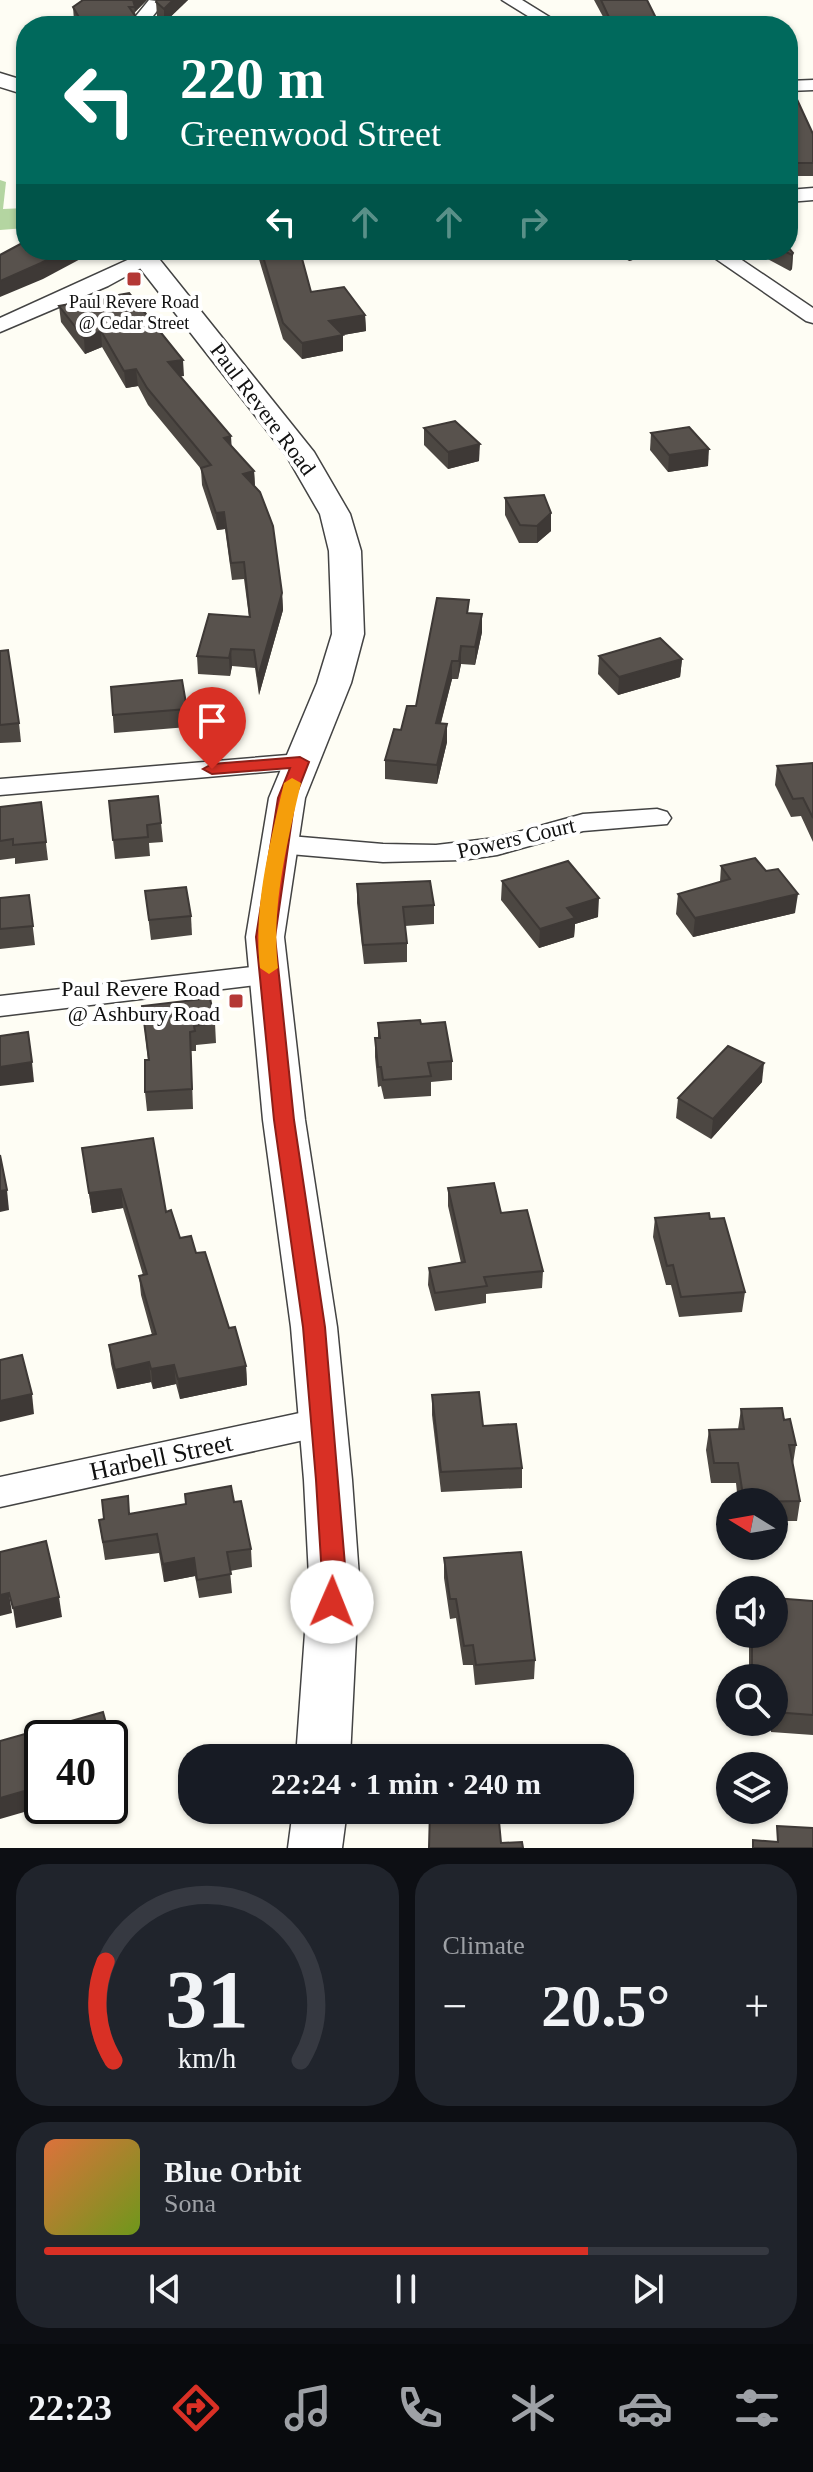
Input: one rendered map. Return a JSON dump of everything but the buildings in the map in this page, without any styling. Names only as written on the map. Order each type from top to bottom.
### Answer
[{"type":"street","points":[[510,0],[538,16]]},
{"type":"street","points":[[144,16],[156,2]]},
{"type":"street","points":[[0,326],[91,287],[140,260]]},
{"type":"street","name":"Paul Revere Road","points":[[155,260],[313,473],[335,514],[345,551],[348,634],[334,683],[287,798],[265,937],[284,1120],[314,1327],[323,1423],[334,1577],[324,1744]]},
{"type":"street","points":[[728,260],[813,317]]},
{"type":"street","points":[[0,787],[300,762]]},
{"type":"street","name":"Powers Court","points":[[278,844],[356,852],[436,854],[490,848],[592,821],[619,817],[657,818]]},
{"type":"street","points":[[0,1006],[270,975]]},
{"type":"street","name":"Harbell Street","points":[[0,1492],[323,1423]]},
{"type":"street","points":[[315,1848],[318,1824]]},
{"type":"green space","points":[[0,180],[6,182],[3,209],[16,208],[16,229],[0,230]]},
{"type":"slow traffic","points":[[269,968],[265,937],[278,844],[292,783]]},
{"type":"place","name":"Paul Revere Road @ Cedar Street","points":[[134,279]]},
{"type":"place","name":"Paul Revere Road @ Ashbury Road","points":[[236,1001]]},
{"type":"route","points":[[212,769],[300,762],[287,798],[265,937],[284,1120],[314,1327],[328,1480],[334,1577],[332,1602]]}]
